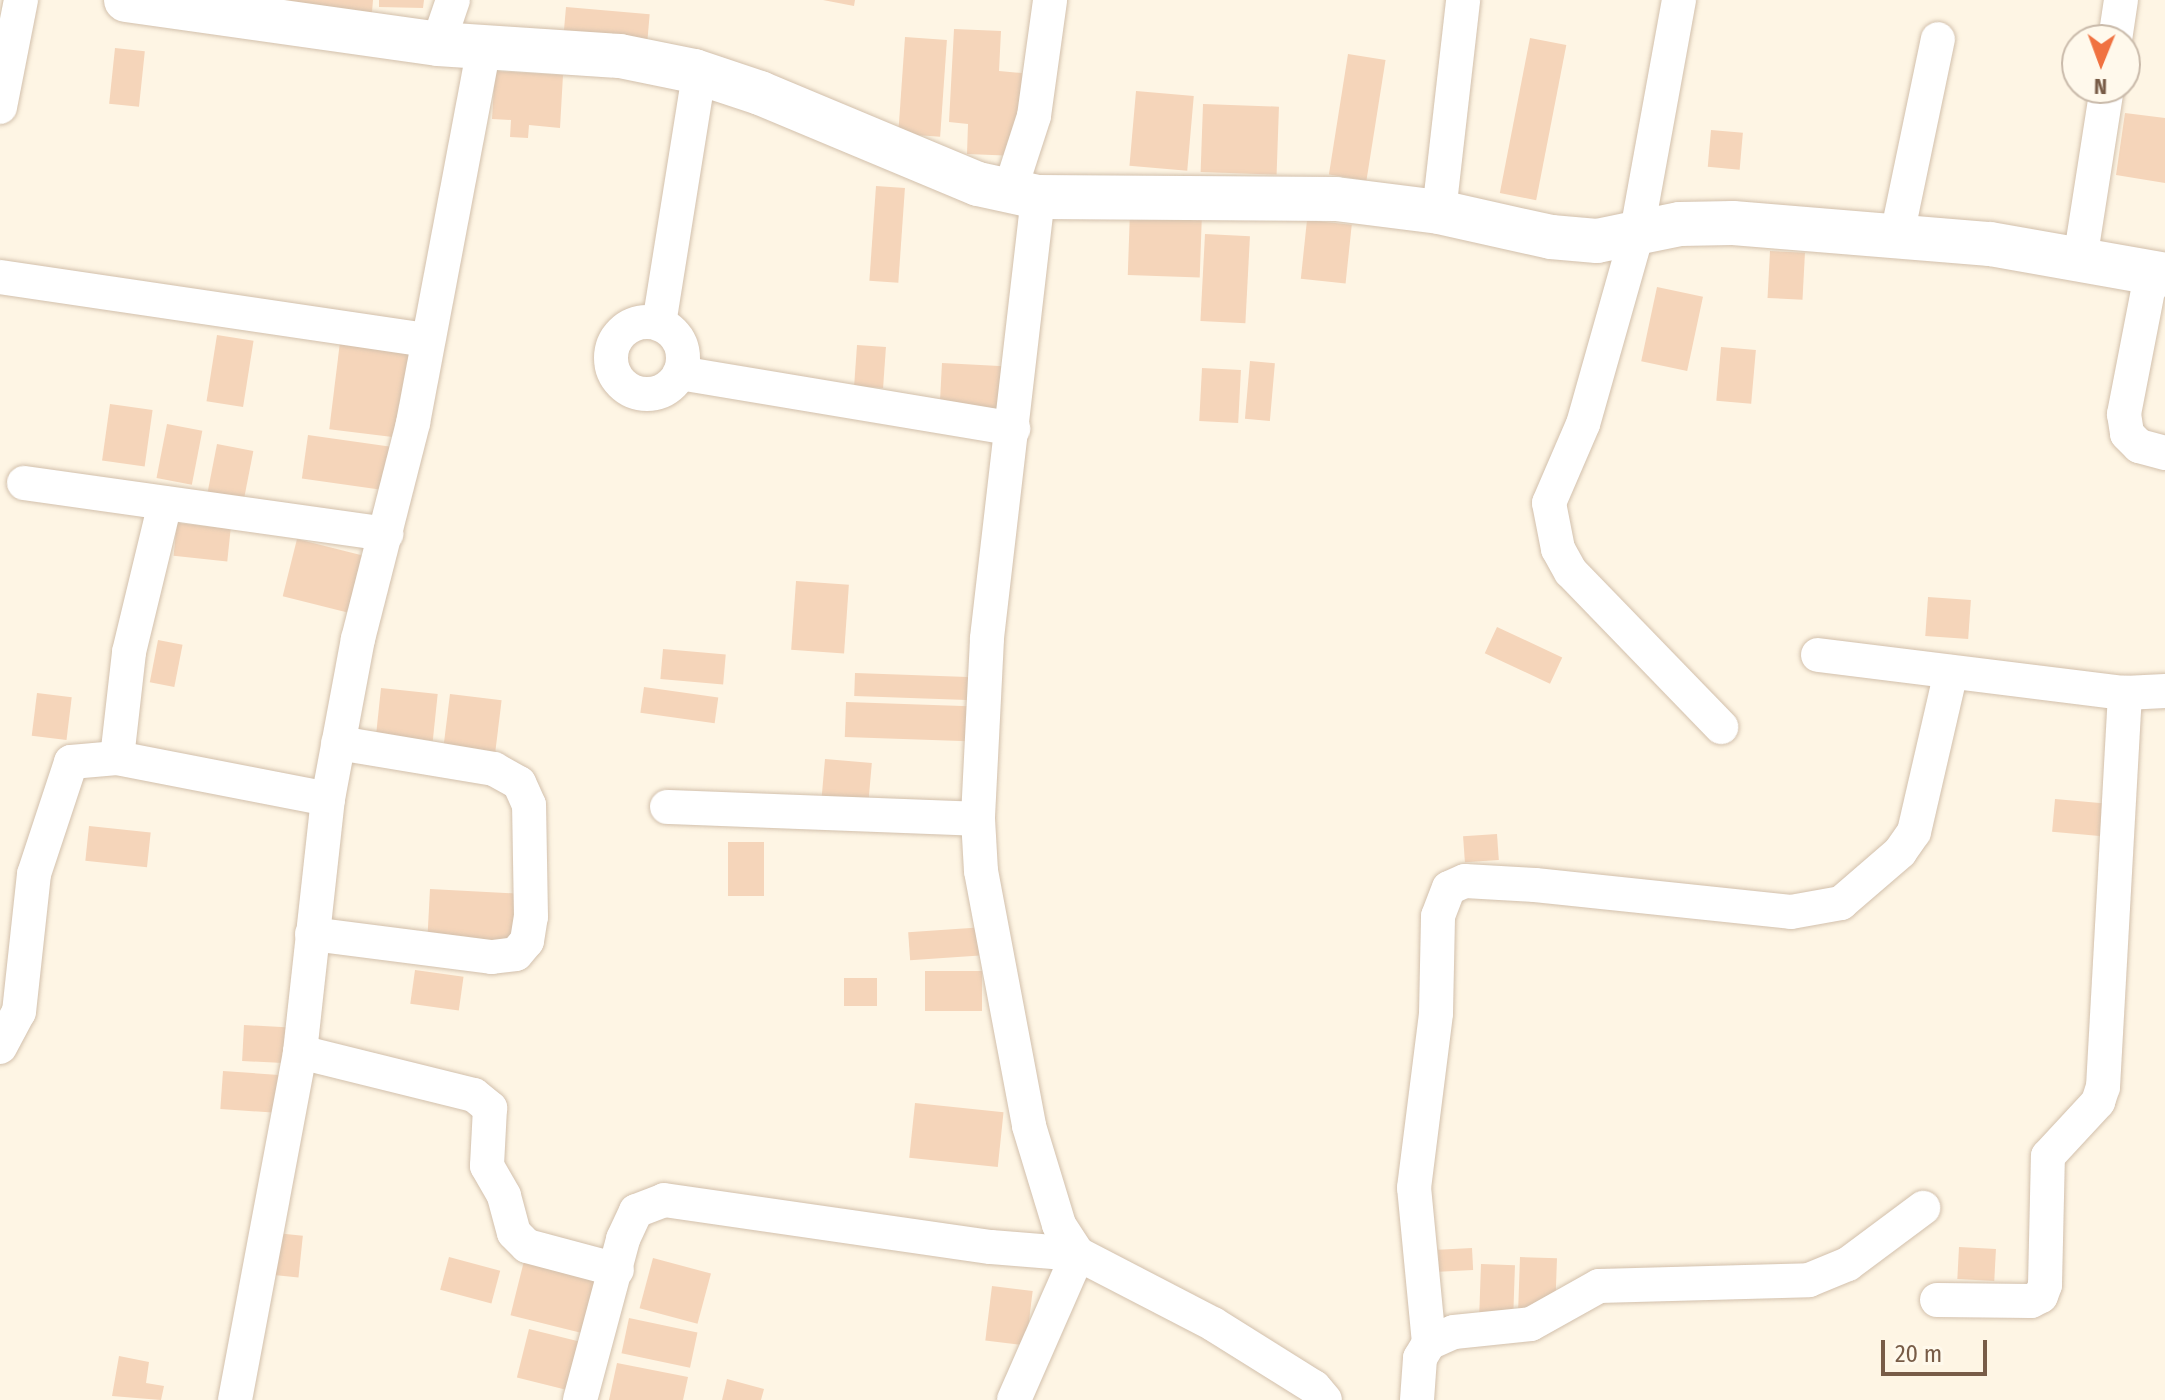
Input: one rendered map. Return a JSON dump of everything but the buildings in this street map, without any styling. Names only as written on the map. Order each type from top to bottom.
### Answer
[{"type":"street","points":[[0,107],[21,0]]},
{"type":"street","points":[[126,0],[438,44],[620,56],[699,73],[1023,195],[1336,199],[1439,212],[1551,237],[1636,237],[1680,224],[1733,223],[1897,235],[2080,260],[2158,275],[2124,414],[2127,434],[2139,446],[2165,453]]},
{"type":"street","points":[[438,44],[453,0]]},
{"type":"street","points":[[1050,0],[1023,195],[1013,429],[987,639],[978,819],[986,900],[1029,1126],[1059,1225],[1078,1254]]},
{"type":"street","points":[[1439,212],[1463,0]]},
{"type":"street","points":[[1679,0],[1636,237],[1583,424],[1549,503],[1558,549],[1571,572],[1721,727]]},
{"type":"street","points":[[2117,24],[2121,0]]},
{"type":"street","points":[[1897,235],[1938,39]]},
{"type":"street","points":[[235,1400],[300,1052],[328,799],[338,743],[413,423],[426,340],[484,46]]},
{"type":"street","points":[[659,324],[699,73]]},
{"type":"street","points":[[2080,260],[2104,104]]},
{"type":"street","points":[[0,277],[426,340]]},
{"type":"street","points":[[635,324],[659,324],[669,329],[682,350],[680,373],[662,391],[651,394],[628,389],[613,372],[616,338],[635,324]]},
{"type":"street","points":[[680,373],[1013,429]]},
{"type":"street","points":[[24,483],[386,534]]},
{"type":"street","points":[[117,758],[129,652],[165,503]]},
{"type":"street","points":[[1818,655],[2125,693],[2165,691]]},
{"type":"street","points":[[1429,1343],[1414,1188],[1436,1013],[1438,916],[1449,888],[1465,881],[1535,885],[1791,912],[1841,903],[1900,852],[1914,832],[1951,672]]},
{"type":"street","points":[[1937,1300],[2031,1301],[2041,1296],[2045,1285],[2048,1156],[2098,1102],[2103,1087],[2125,693]]},
{"type":"street","points":[[312,934],[492,957],[516,954],[527,941],[531,917],[529,805],[519,783],[494,769],[338,743]]},
{"type":"street","points":[[0,1047],[19,1012],[34,874],[62,778],[71,762],[117,758],[328,799]]},
{"type":"street","points":[[667,807],[978,819]]},
{"type":"street","points":[[300,1052],[474,1095],[490,1108],[487,1166],[504,1196],[514,1233],[527,1246],[617,1270]]},
{"type":"street","points":[[580,1400],[636,1211],[664,1200],[991,1247],[1078,1254],[1213,1324],[1314,1387],[1325,1400]]},
{"type":"street","points":[[1417,1400],[1420,1358],[1429,1343],[1454,1332],[1531,1324],[1599,1286],[1820,1277],[1848,1264],[1923,1208]]},
{"type":"street","points":[[1014,1400],[1078,1254]]}]
